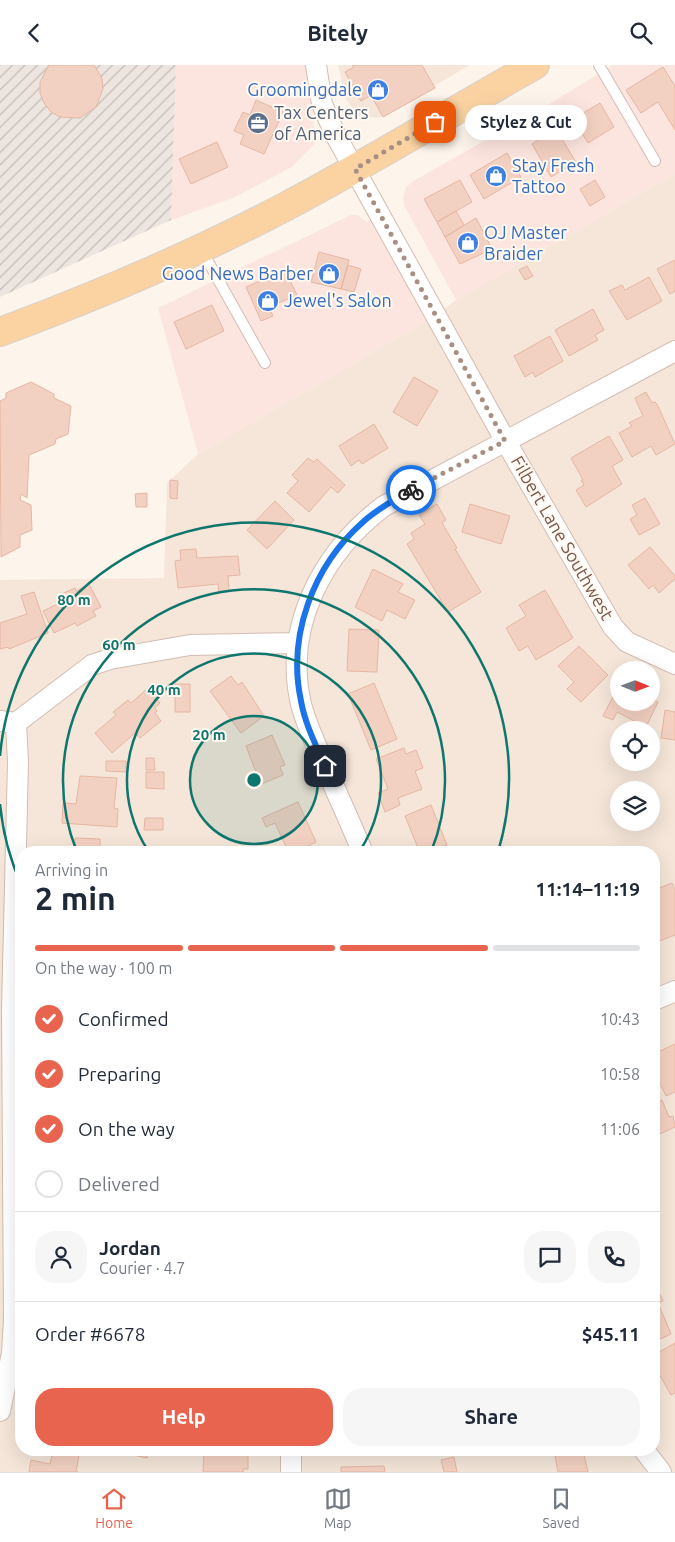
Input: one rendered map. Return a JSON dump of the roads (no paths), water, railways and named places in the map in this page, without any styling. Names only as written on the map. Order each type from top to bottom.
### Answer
[{"type":"main road","points":[[0,332],[106,291],[201,248],[284,207],[355,169],[535,65]]},
{"type":"street","name":"Filbert Lane Southwest","points":[[316,65],[322,103],[332,127],[505,441],[613,627],[628,642],[675,664]]},
{"type":"street","points":[[360,846],[306,720],[298,682],[298,643],[305,613],[320,576],[334,554],[364,521],[413,489],[675,351]]},
{"type":"street","points":[[15,1208],[6,1010],[18,762],[8,722],[92,665],[110,659],[190,645],[298,643]]},
{"type":"street","points":[[660,997],[675,991]]},
{"type":"street","points":[[0,1411],[12,1353],[15,1314]]},
{"type":"street","points":[[291,1456],[291,1472]]},
{"type":"street","points":[[649,1456],[661,1472]]},
{"type":"lane","points":[[599,65],[655,161]]},
{"type":"lane","points":[[201,248],[265,363]]},
{"type":"place","name":"Groomingdale","points":[[378,90]]},
{"type":"place","name":"Stylez & Cut","points":[[435,122]]},
{"type":"place","name":"Tax Centers of America","points":[[258,123]]},
{"type":"place","name":"Stay Fresh Tattoo","points":[[496,176]]},
{"type":"place","name":"OJ Master Braider","points":[[468,243]]},
{"type":"place","name":"Good News Barber","points":[[329,274]]},
{"type":"place","name":"Jewel's Salon","points":[[268,301]]}]
